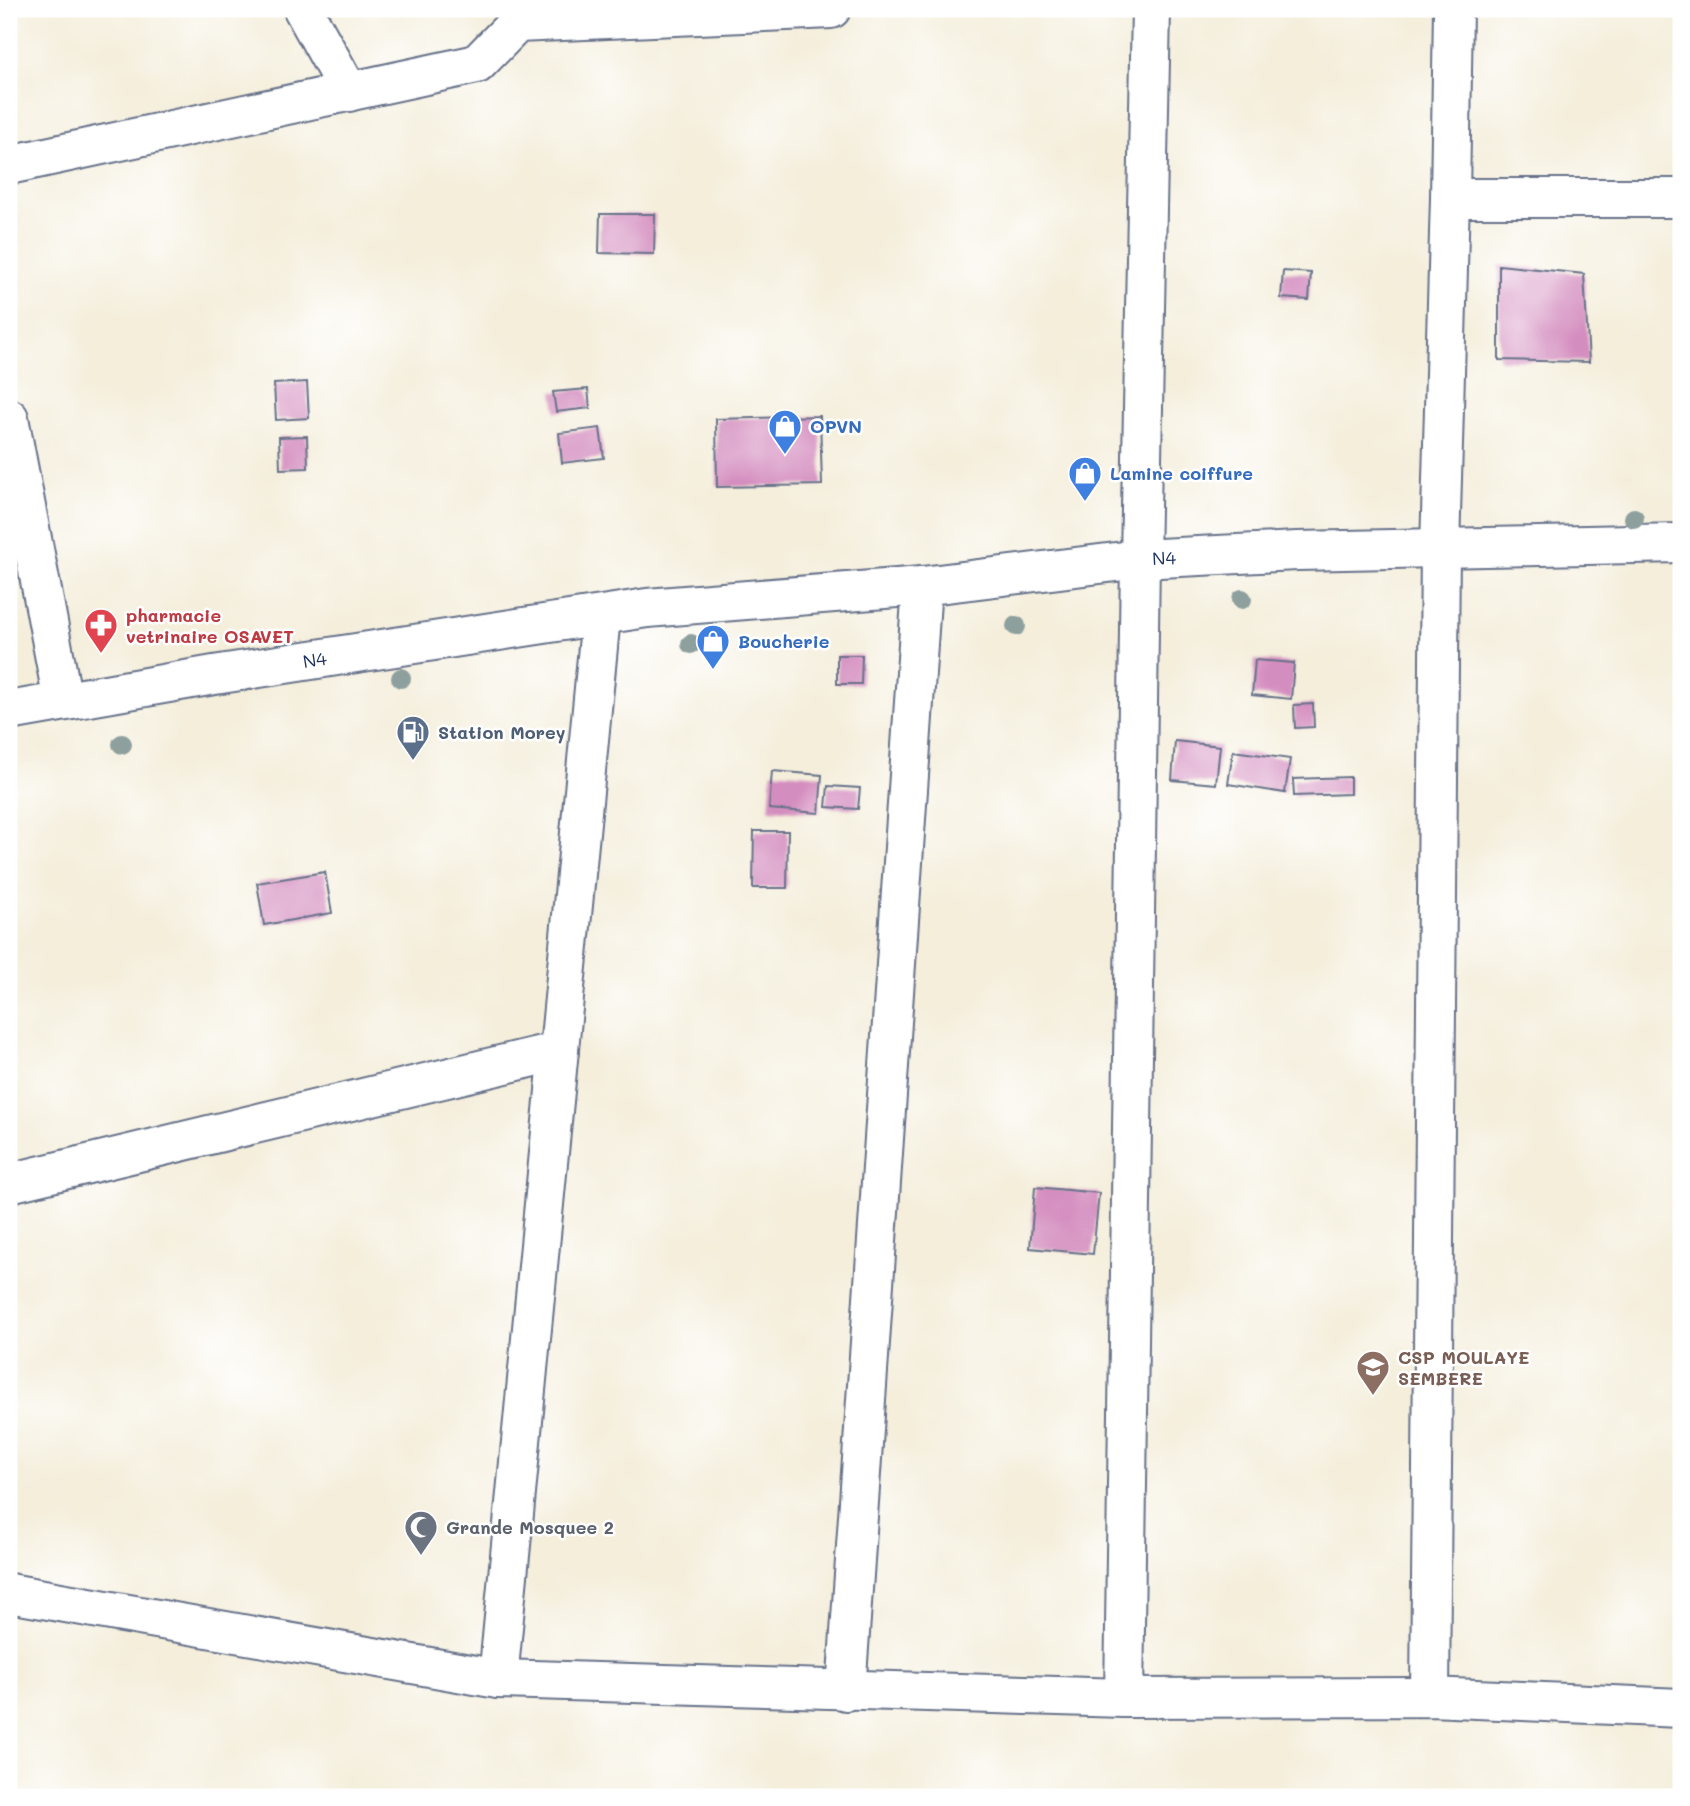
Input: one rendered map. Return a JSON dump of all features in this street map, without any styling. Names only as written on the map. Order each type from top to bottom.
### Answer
[{"type":"street","points":[[303,9],[349,92]]},
{"type":"street","points":[[9,166],[477,64],[517,23],[831,9]]},
{"type":"street","points":[[1124,1699],[1140,559],[1151,9]]},
{"type":"street","points":[[1430,1697],[1440,549],[1450,198],[1452,9]]},
{"type":"street","points":[[1450,198],[1681,198]]},
{"type":"street","points":[[9,418],[63,701]]},
{"type":"street","name":"N4","points":[[9,711],[214,675],[624,612],[922,586],[1140,559],[1297,551],[1681,543]]},
{"type":"street","points":[[846,1691],[922,586]]},
{"type":"street","points":[[498,1679],[559,1051],[624,612]]},
{"type":"street","points":[[9,1183],[559,1051]]},
{"type":"street","points":[[9,1593],[498,1679],[1124,1699],[1430,1697],[1681,1708]]},
{"type":"building","points":[[600,214],[655,214],[654,254],[599,253]]},
{"type":"building","points":[[1499,265],[1584,274],[1589,362],[1499,360]]},
{"type":"building","points":[[1283,271],[1311,273],[1309,300],[1281,298]]},
{"type":"building","points":[[307,382],[309,418],[276,420],[274,384]]},
{"type":"building","points":[[588,389],[590,408],[556,412],[553,392]]},
{"type":"building","points":[[820,416],[822,485],[717,487],[716,419]]},
{"type":"building","points":[[600,428],[604,458],[562,463],[559,433]]},
{"type":"building","points":[[307,436],[308,468],[280,469],[279,437]]},
{"type":"building","points":[[837,655],[862,655],[861,684],[837,684]]},
{"type":"building","points":[[1255,660],[1294,663],[1291,699],[1252,695]]},
{"type":"building","points":[[1313,704],[1314,727],[1295,728],[1294,705]]},
{"type":"building","points":[[1175,741],[1220,746],[1216,784],[1172,780]]},
{"type":"building","points":[[1233,751],[1290,759],[1285,793],[1228,784]]},
{"type":"building","points":[[772,771],[822,775],[819,813],[769,809]]},
{"type":"building","points":[[1350,777],[1350,794],[1294,796],[1293,779]]},
{"type":"building","points":[[828,786],[860,788],[858,809],[826,807]]},
{"type":"building","points":[[754,831],[788,831],[787,888],[753,888]]},
{"type":"building","points":[[325,872],[332,913],[264,925],[257,883]]},
{"type":"building","points":[[1035,1187],[1099,1193],[1093,1254],[1030,1248]]},
{"type":"place","name":"OPVN","points":[[785,456]]},
{"type":"place","name":"Lamine coiffure","points":[[1085,503]]},
{"type":"place","name":"pharmacie vetrinaire OSAVET","points":[[101,655]]},
{"type":"place","name":"Boucherie","points":[[713,671]]},
{"type":"place","name":"Station Morey","points":[[413,762]]},
{"type":"place","name":"CSP MOULAYE SEMBERE","points":[[1373,1397]]},
{"type":"place","name":"Grande Mosquee 2","points":[[421,1557]]}]
